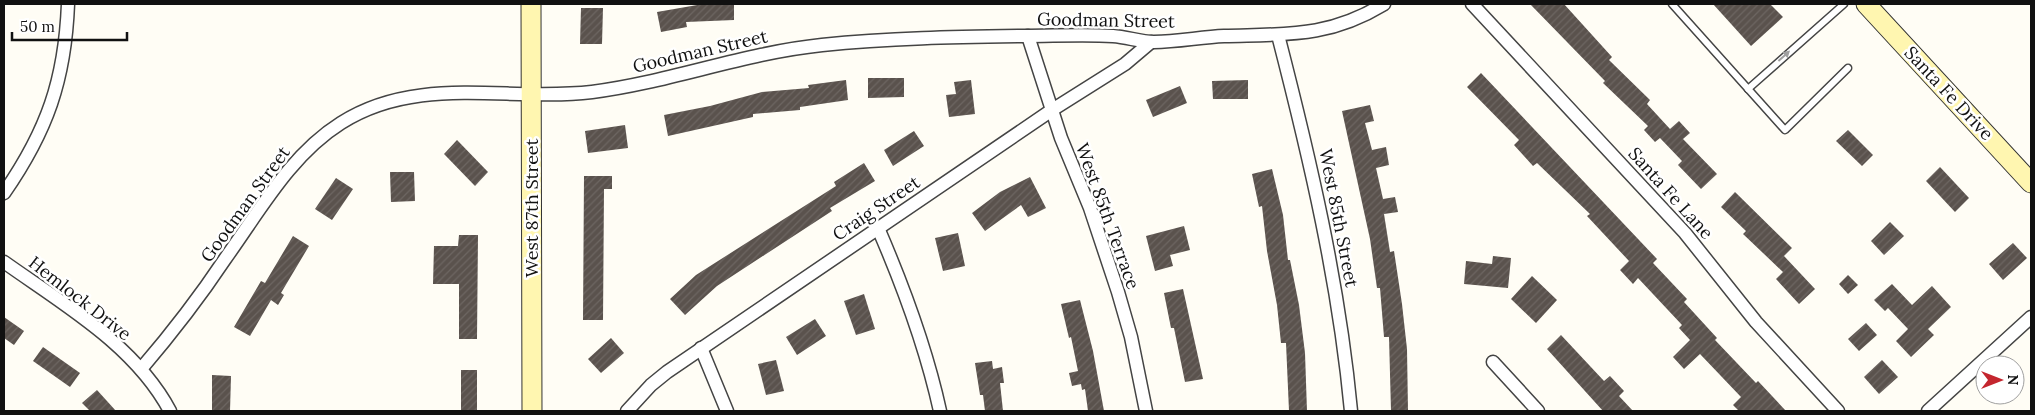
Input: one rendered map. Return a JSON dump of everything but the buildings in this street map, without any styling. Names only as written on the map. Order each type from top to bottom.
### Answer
[{"type":"street","points":[[4,193],[42,130],[55,96],[63,63],[68,4]]},
{"type":"street","name":"West 87th Street","points":[[531,4],[532,411]]},
{"type":"street","name":"Goodman Street","points":[[140,369],[186,316],[279,182],[314,143],[355,114],[398,98],[427,93],[452,92],[589,92],[633,84],[734,60],[820,45],[931,37],[1114,36],[1151,42],[1221,36],[1278,35],[1322,30],[1366,15],[1384,4]]},
{"type":"street","name":"Santa Fe Lane","points":[[1472,4],[1685,233],[1756,322],[1838,411]]},
{"type":"street","name":"Santa Fe Drive","points":[[1866,4],[2031,182]]},
{"type":"street","name":"West 85th Street","points":[[1278,35],[1321,213],[1342,330],[1352,411]]},
{"type":"street","name":"West 85th Terrace","points":[[1028,36],[1061,138],[1090,208],[1118,292],[1146,411]]},
{"type":"street","name":"Craig Street","points":[[627,411],[651,385],[701,348],[1052,110],[1125,64],[1151,42]]},
{"type":"street","points":[[878,228],[908,298],[940,411]]},
{"type":"street","name":"Hemlock Drive","points":[[4,262],[84,318],[140,369],[170,411]]},
{"type":"street","points":[[1928,411],[2031,317]]},
{"type":"street","points":[[701,348],[727,411]]},
{"type":"street","points":[[1493,362],[1538,411]]},
{"type":"lane","points":[[1672,4],[1785,130],[1848,68]]},
{"type":"lane","points":[[1748,89],[1844,4]]}]
